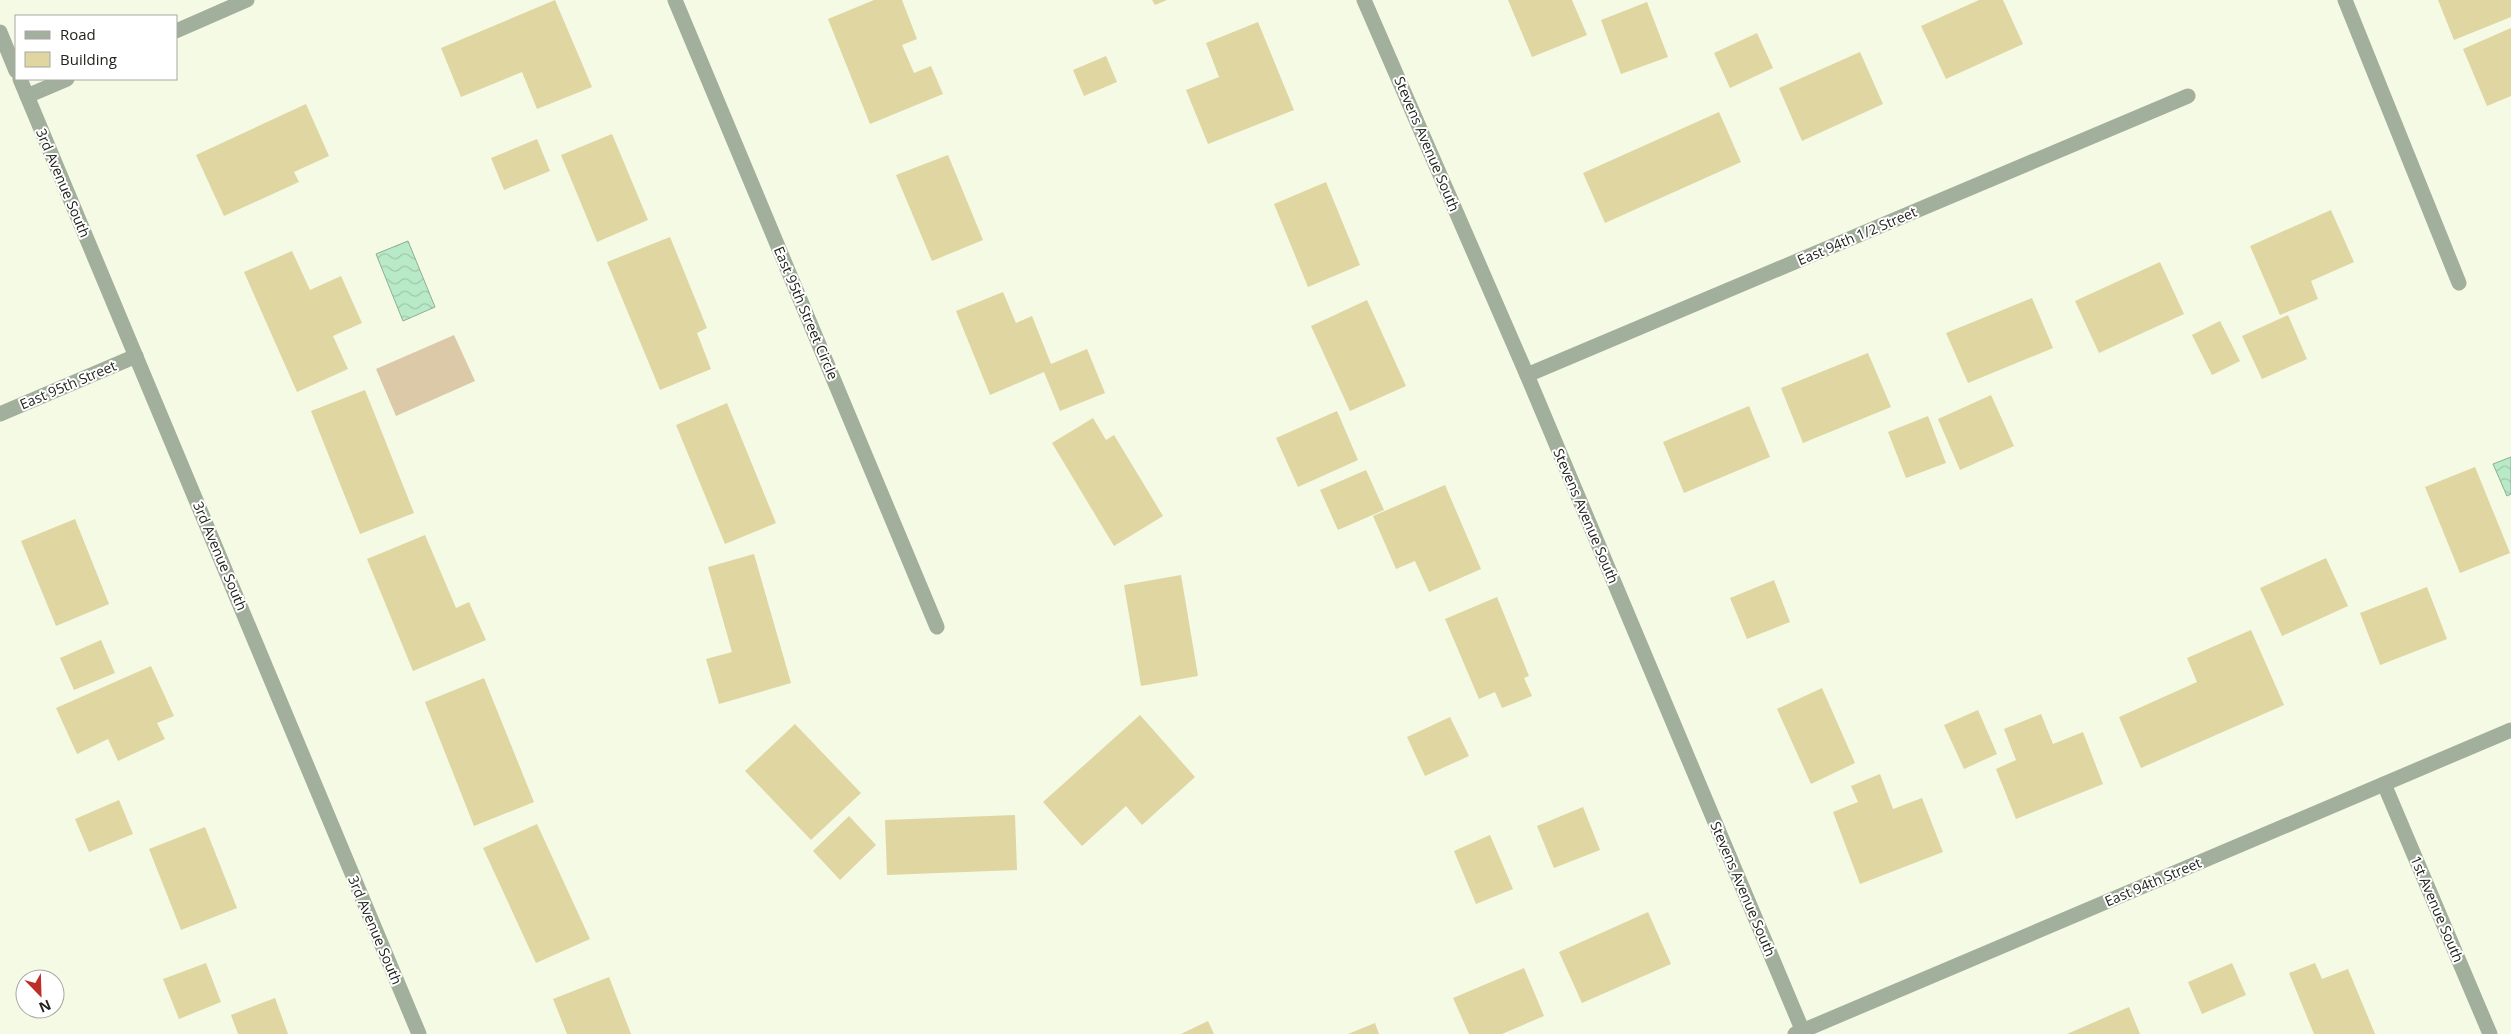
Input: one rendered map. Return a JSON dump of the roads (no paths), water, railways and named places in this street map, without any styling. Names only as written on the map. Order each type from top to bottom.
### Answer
[{"type":"street","points":[[178,30],[247,0]]},
{"type":"street","name":"East 95th Street Circle","points":[[674,0],[937,627]]},
{"type":"street","name":"Stevens Avenue South","points":[[1364,0],[1527,375],[1801,1033]]},
{"type":"street","points":[[2345,0],[2459,283]]},
{"type":"street","points":[[0,32],[15,69]]},
{"type":"street","name":"3rd Avenue South","points":[[20,80],[419,1034]]},
{"type":"street","points":[[27,96],[65,80]]},
{"type":"street","name":"East 94th 1/2 Street","points":[[1527,375],[2188,96]]},
{"type":"street","name":"East 95th Street","points":[[0,414],[136,356]]},
{"type":"street","name":"East 94th Street","points":[[1801,1033],[2511,730]]},
{"type":"street","name":"1st Avenue South","points":[[2384,784],[2490,1034]]},
{"type":"water","points":[[408,241],[435,307],[403,321],[376,254]]},
{"type":"water","points":[[2511,457],[2511,494],[2507,496],[2493,464]]}]
